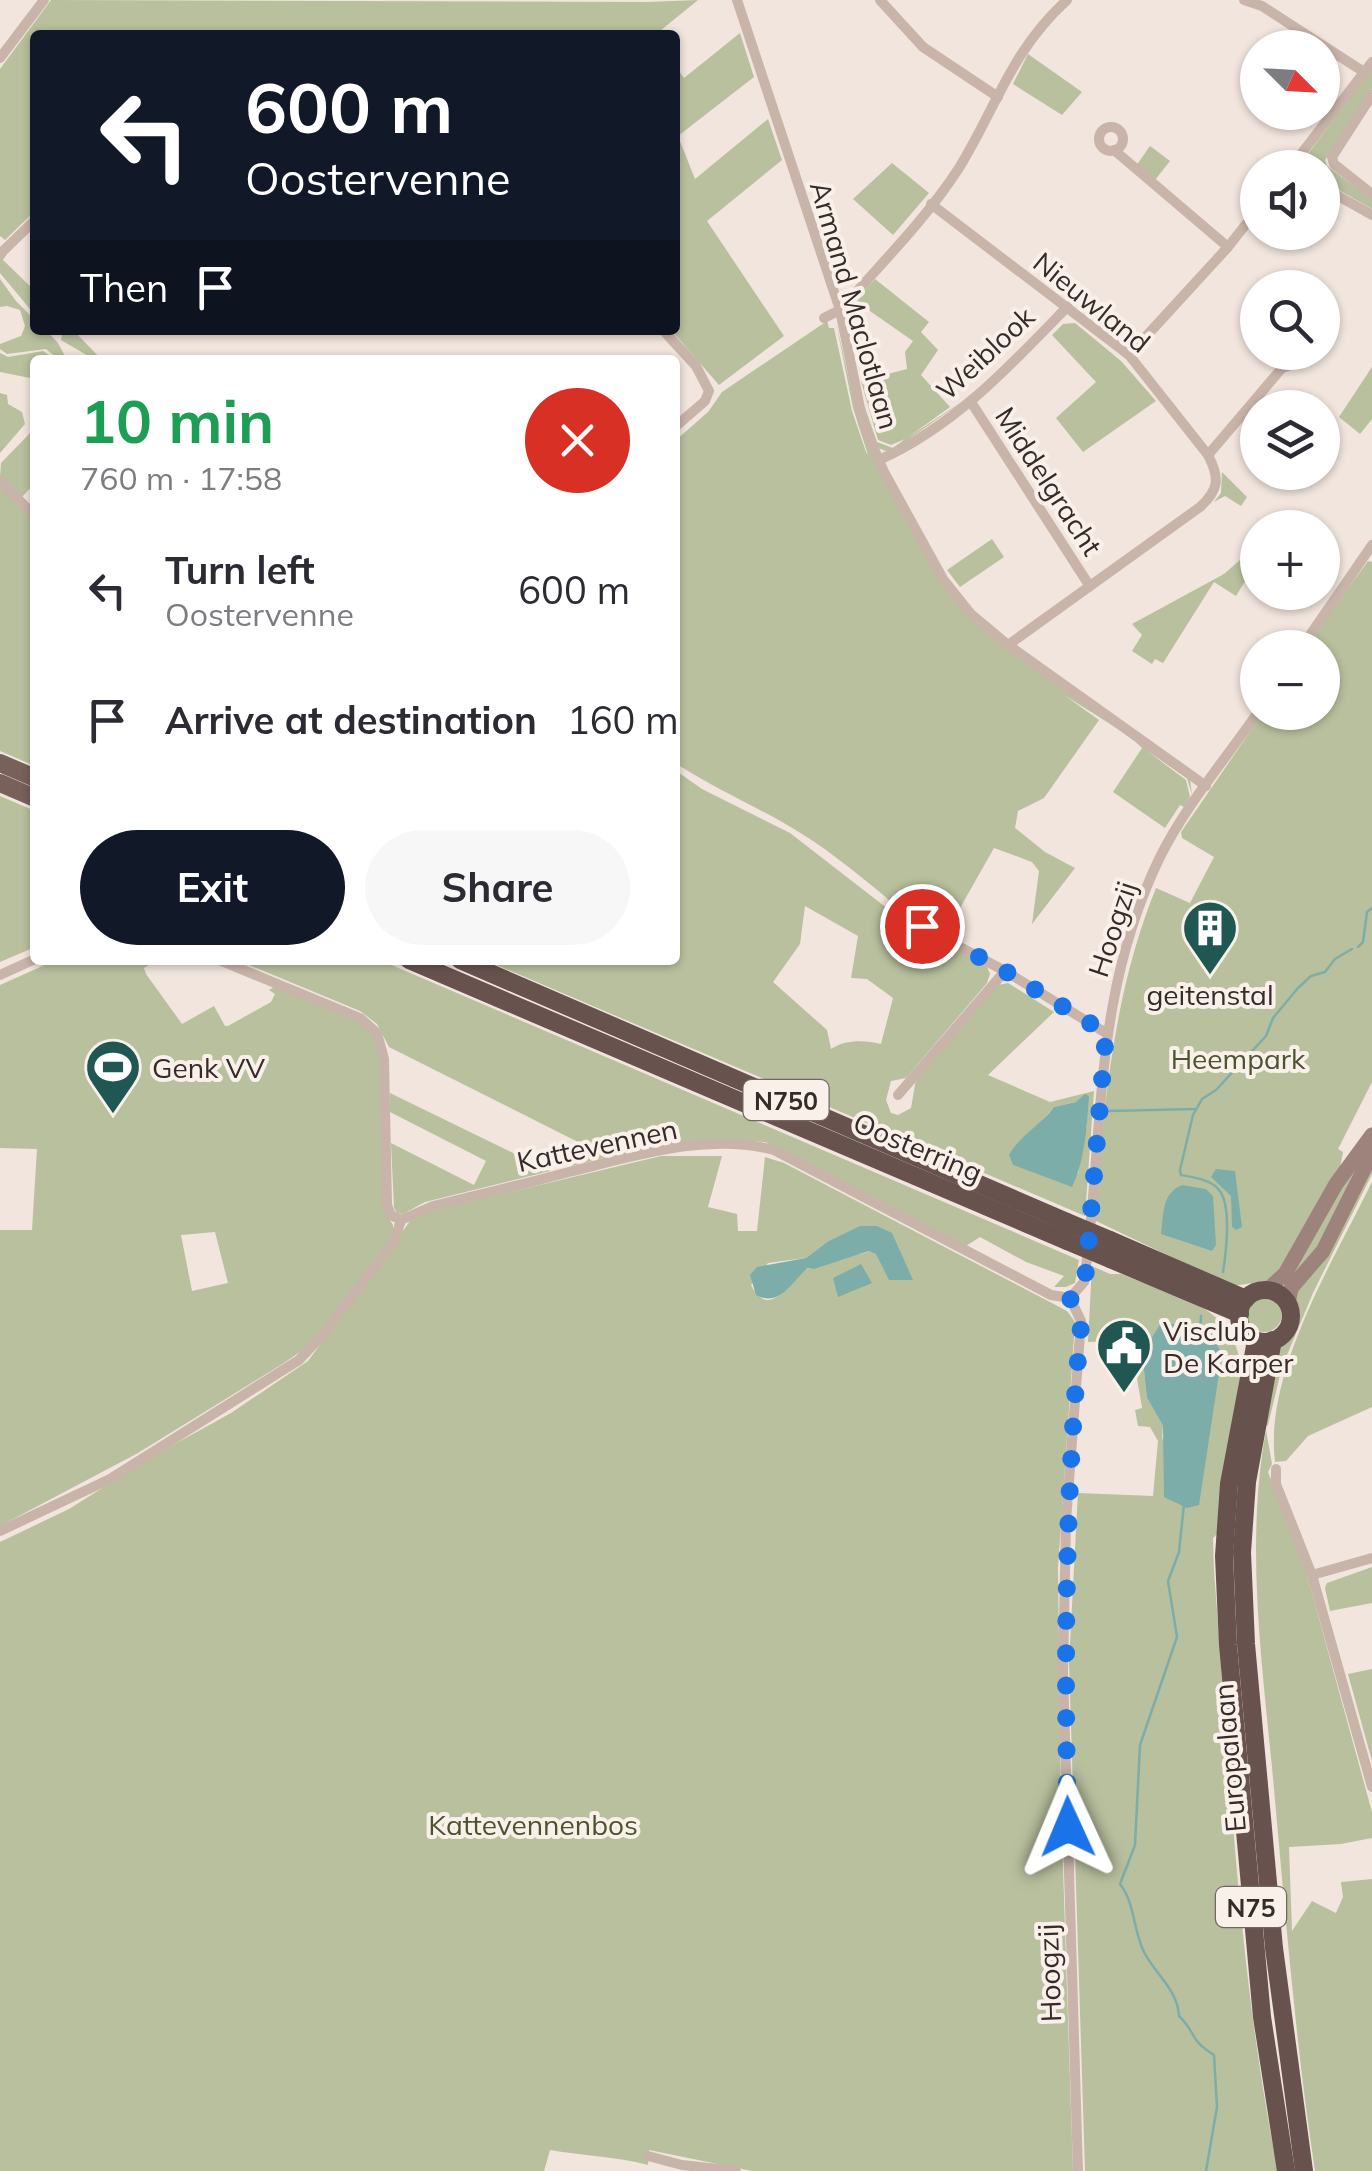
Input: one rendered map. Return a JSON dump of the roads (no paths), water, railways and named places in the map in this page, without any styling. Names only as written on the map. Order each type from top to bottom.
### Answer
[{"type":"highway","name":"Oosterring","points":[[421,965],[1243,1306]]},
{"type":"highway","name":"Oosterring","points":[[471,965],[1067,1232]]},
{"type":"highway","name":"Oosterring","points":[[1110,1250],[1196,1296],[1243,1306]]},
{"type":"highway","points":[[1264,1341],[1244,1330],[1243,1306],[1253,1293],[1267,1290],[1279,1294],[1288,1304]]},
{"type":"highway","points":[[1196,1296],[1219,1310],[1235,1328],[1245,1348],[1250,1378]]},
{"type":"highway","name":"Europalaan","points":[[1286,2171],[1262,2016],[1228,1642],[1224,1556],[1229,1484],[1250,1378],[1264,1341],[1289,1325],[1288,1304]]},
{"type":"highway","name":"Europalaan","points":[[1264,1341],[1242,1552],[1246,1644],[1274,1948],[1304,2171]]},
{"type":"main road","points":[[0,763],[30,776]]},
{"type":"main road","points":[[0,784],[30,796]]},
{"type":"main road","points":[[1267,1290],[1285,1274],[1329,1196],[1372,1135]]},
{"type":"main road","name":"Europalaan","points":[[1288,1304],[1291,1288],[1323,1251],[1372,1153]]},
{"type":"street","points":[[0,58],[44,0]]},
{"type":"street","name":"Armand Maclotlaan","points":[[737,0],[840,310],[863,423],[943,579],[971,614],[1008,645],[1206,786]]},
{"type":"street","points":[[880,0],[923,47],[998,97]]},
{"type":"street","points":[[824,318],[840,310],[955,173],[1020,53],[1042,22],[1067,0]]},
{"type":"street","points":[[1244,0],[1262,6],[1364,72]]},
{"type":"street","points":[[1304,150],[1372,62]]},
{"type":"street","points":[[1372,95],[1332,158],[1334,164],[1372,194]]},
{"type":"street","points":[[1114,150],[1228,247]]},
{"type":"street","points":[[1340,197],[1372,215]]},
{"type":"street","name":"Nieuwland","points":[[931,204],[1129,355],[1208,455]]},
{"type":"street","points":[[0,254],[30,225]]},
{"type":"street","points":[[1129,355],[1240,232]]},
{"type":"street","name":"Weiblook","points":[[879,460],[916,441],[971,402],[1068,306]]},
{"type":"street","points":[[668,335],[712,391],[680,422]]},
{"type":"street","points":[[1008,645],[1213,495],[1218,483],[1208,455],[1280,370]]},
{"type":"street","name":"Middelgracht","points":[[971,402],[1089,584]]},
{"type":"street","points":[[0,481],[30,511]]},
{"type":"street","points":[[1313,630],[1372,545]]},
{"type":"street","name":"Hoogzij","points":[[1078,2171],[1063,1672],[1066,1521],[1081,1321],[1070,1298],[1078,1293],[1086,1272],[1106,1033],[1125,946],[1160,858],[1245,730]]},
{"type":"street","points":[[922,926],[1106,1033]]},
{"type":"street","points":[[0,975],[30,961]]},
{"type":"street","points":[[0,1531],[110,1479],[298,1360],[326,1332],[394,1242],[402,1220],[391,1215],[387,1204],[384,1059],[377,1034],[360,1018],[231,965]]},
{"type":"street","points":[[898,1096],[1005,971]]},
{"type":"street","name":"Kattevennen","points":[[402,1220],[434,1206],[659,1150],[756,1145],[774,1150],[1051,1295],[1070,1298]]},
{"type":"street","points":[[1276,1470],[1276,1484],[1312,1575],[1372,1787]]},
{"type":"street","points":[[1312,1575],[1372,1558]]},
{"type":"street","points":[[648,2156],[682,2166],[736,2171]]},
{"type":"water","points":[[1085,1094],[1089,1096],[1085,1143],[1072,1187],[1013,1165],[1009,1155],[1024,1136],[1054,1107],[1076,1102]]},
{"type":"water","points":[[1216,1169],[1235,1171],[1242,1227],[1236,1230],[1232,1227],[1231,1196],[1211,1177]]},
{"type":"water","points":[[1182,1185],[1206,1189],[1213,1196],[1216,1245],[1212,1251],[1161,1234],[1167,1199]]},
{"type":"water","points":[[860,1226],[877,1226],[892,1233],[913,1280],[889,1280],[876,1254],[869,1251],[808,1268],[779,1296],[756,1295],[750,1275],[757,1267],[806,1258],[827,1242]]},
{"type":"water","points":[[861,1264],[872,1283],[838,1297],[833,1278]]},
{"type":"water","points":[[1187,1323],[1216,1343],[1222,1354],[1199,1505],[1187,1508],[1164,1497],[1163,1426],[1147,1398],[1142,1353],[1160,1324]]},
{"type":"waterway","points":[[1358,947],[1363,942],[1367,912],[1372,908]]},
{"type":"waterway","points":[[1223,1272],[1227,1230],[1223,1197],[1212,1184],[1181,1175],[1180,1170],[1193,1115],[1202,1099],[1216,1090],[1266,1036],[1273,1018],[1298,988],[1352,949]]},
{"type":"waterway","points":[[1108,1111],[1196,1109]]},
{"type":"waterway","points":[[1200,1332],[1201,1316]]},
{"type":"waterway","points":[[1184,1504],[1179,1552],[1168,1581],[1177,1637],[1140,1745],[1135,1845],[1120,1884],[1129,1900],[1144,1952],[1170,1990],[1179,2016],[1200,2045],[1214,2055],[1217,2107],[1206,2171]]},
{"type":"place","name":"geitenstal","points":[[1210,977]]},
{"type":"place","name":"Genk VV","points":[[113,1116]]},
{"type":"place","name":"Visclub De Karper","points":[[1124,1395]]},
{"type":"park label","name":"Heempark","points":[[1238,1058]]},
{"type":"park label","name":"Kattevennenbos","points":[[533,1824]]}]
